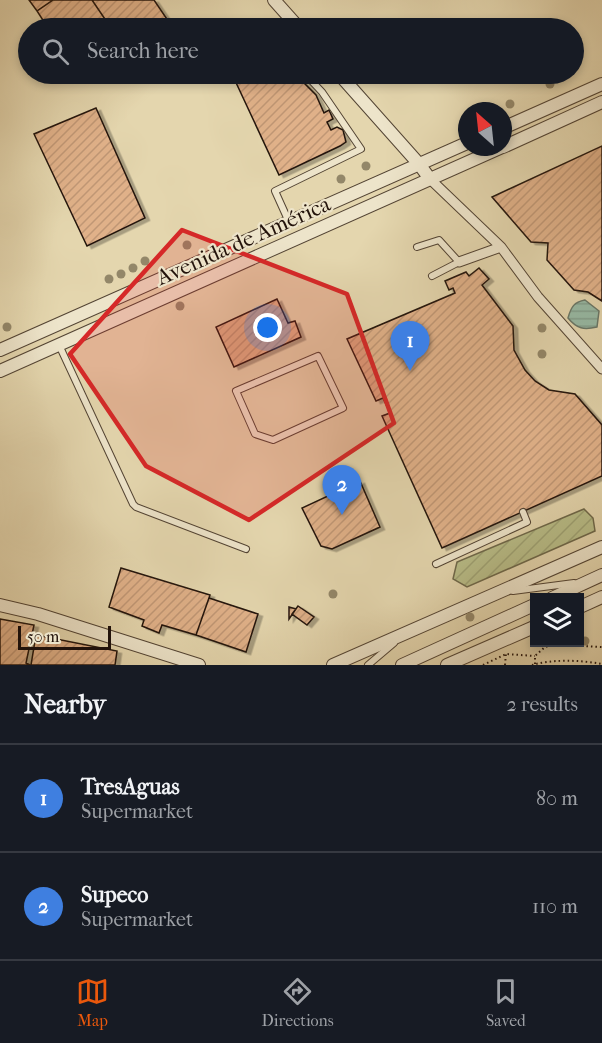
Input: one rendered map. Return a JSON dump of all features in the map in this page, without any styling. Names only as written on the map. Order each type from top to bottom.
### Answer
[{"type":"street","points":[[274,0],[290,18]]},
{"type":"street","points":[[348,84],[430,179],[501,247],[538,297],[602,369]]},
{"type":"street","points":[[512,124],[602,84]]},
{"type":"street","name":"Avenida de América","points":[[512,143],[602,102]]},
{"type":"street","name":"Avenida de América","points":[[0,350],[458,147]]},
{"type":"street","name":"Avenida de América","points":[[0,371],[482,156]]},
{"type":"street","points":[[459,262],[501,247]]},
{"type":"street","points":[[333,665],[602,547]]},
{"type":"street","points":[[561,593],[602,575]]},
{"type":"street","points":[[584,605],[602,597]]},
{"type":"street","points":[[0,605],[38,614],[199,665]]},
{"type":"street","points":[[402,665],[530,607]]},
{"type":"street","points":[[447,665],[530,629]]},
{"type":"lane","points":[[290,223],[275,191],[361,149],[314,84]]},
{"type":"lane","points":[[417,247],[439,240],[459,262],[432,276]]},
{"type":"lane","points":[[59,345],[133,504],[246,549]]},
{"type":"lane","points":[[318,356],[343,408],[273,440],[255,434],[236,391],[318,356]]},
{"type":"lane","points":[[436,564],[528,522],[522,512]]},
{"type":"lane","points":[[498,593],[587,582]]},
{"type":"lane","points":[[368,665],[404,635]]},
{"type":"path","points":[[584,646],[602,647]]},
{"type":"path","points":[[483,665],[506,654],[534,656],[545,647]]},
{"type":"path","points":[[534,656],[533,665],[543,662],[602,664]]},
{"type":"highlighted area","points":[[182,230],[347,294],[394,423],[249,520],[146,466],[70,354]]},
{"type":"shaded area","points":[[585,300],[599,311],[597,327],[581,328],[568,318],[574,306]]},
{"type":"shaded area","points":[[584,509],[593,518],[595,531],[467,587],[453,579],[457,562]]},
{"type":"building","points":[[29,0],[53,0],[37,11]]},
{"type":"building","points":[[53,0],[92,0],[104,18],[42,18],[37,11]]},
{"type":"building","points":[[92,0],[154,0],[166,18],[104,18]]},
{"type":"building","points":[[237,84],[305,84],[316,95],[324,113],[329,110],[333,119],[327,122],[331,130],[337,127],[343,130],[346,142],[279,175]]},
{"type":"building","points":[[96,108],[145,218],[87,246],[34,134]]},
{"type":"building","points":[[602,146],[602,301],[588,292],[574,290],[547,260],[548,243],[531,242],[492,197]]},
{"type":"building","points":[[479,268],[489,279],[482,285],[513,326],[514,350],[525,370],[535,381],[549,390],[575,394],[602,425],[602,476],[442,548],[382,416],[390,413],[383,398],[376,401],[347,339],[455,293],[453,288],[449,290],[445,281],[466,272],[469,276]]},
{"type":"building","points":[[277,299],[288,323],[295,321],[301,337],[234,367],[216,327]]},
{"type":"building","points":[[360,481],[380,527],[332,549],[321,546],[302,508]]},
{"type":"building","points":[[121,568],[210,595],[196,635],[162,625],[159,633],[142,626],[144,620],[109,607]]},
{"type":"building","points":[[209,598],[258,614],[246,652],[196,635]]},
{"type":"building","points":[[298,606],[314,617],[307,625],[292,614]]},
{"type":"building","points":[[289,607],[296,609],[289,619]]},
{"type":"building","points":[[0,619],[34,625],[26,663],[30,665],[0,665]]},
{"type":"building","points":[[36,635],[117,651],[115,665],[31,665]]},
{"type":"place","name":"TresAguas","points":[[410,371]]},
{"type":"place","name":"Supeco","points":[[342,515]]}]
